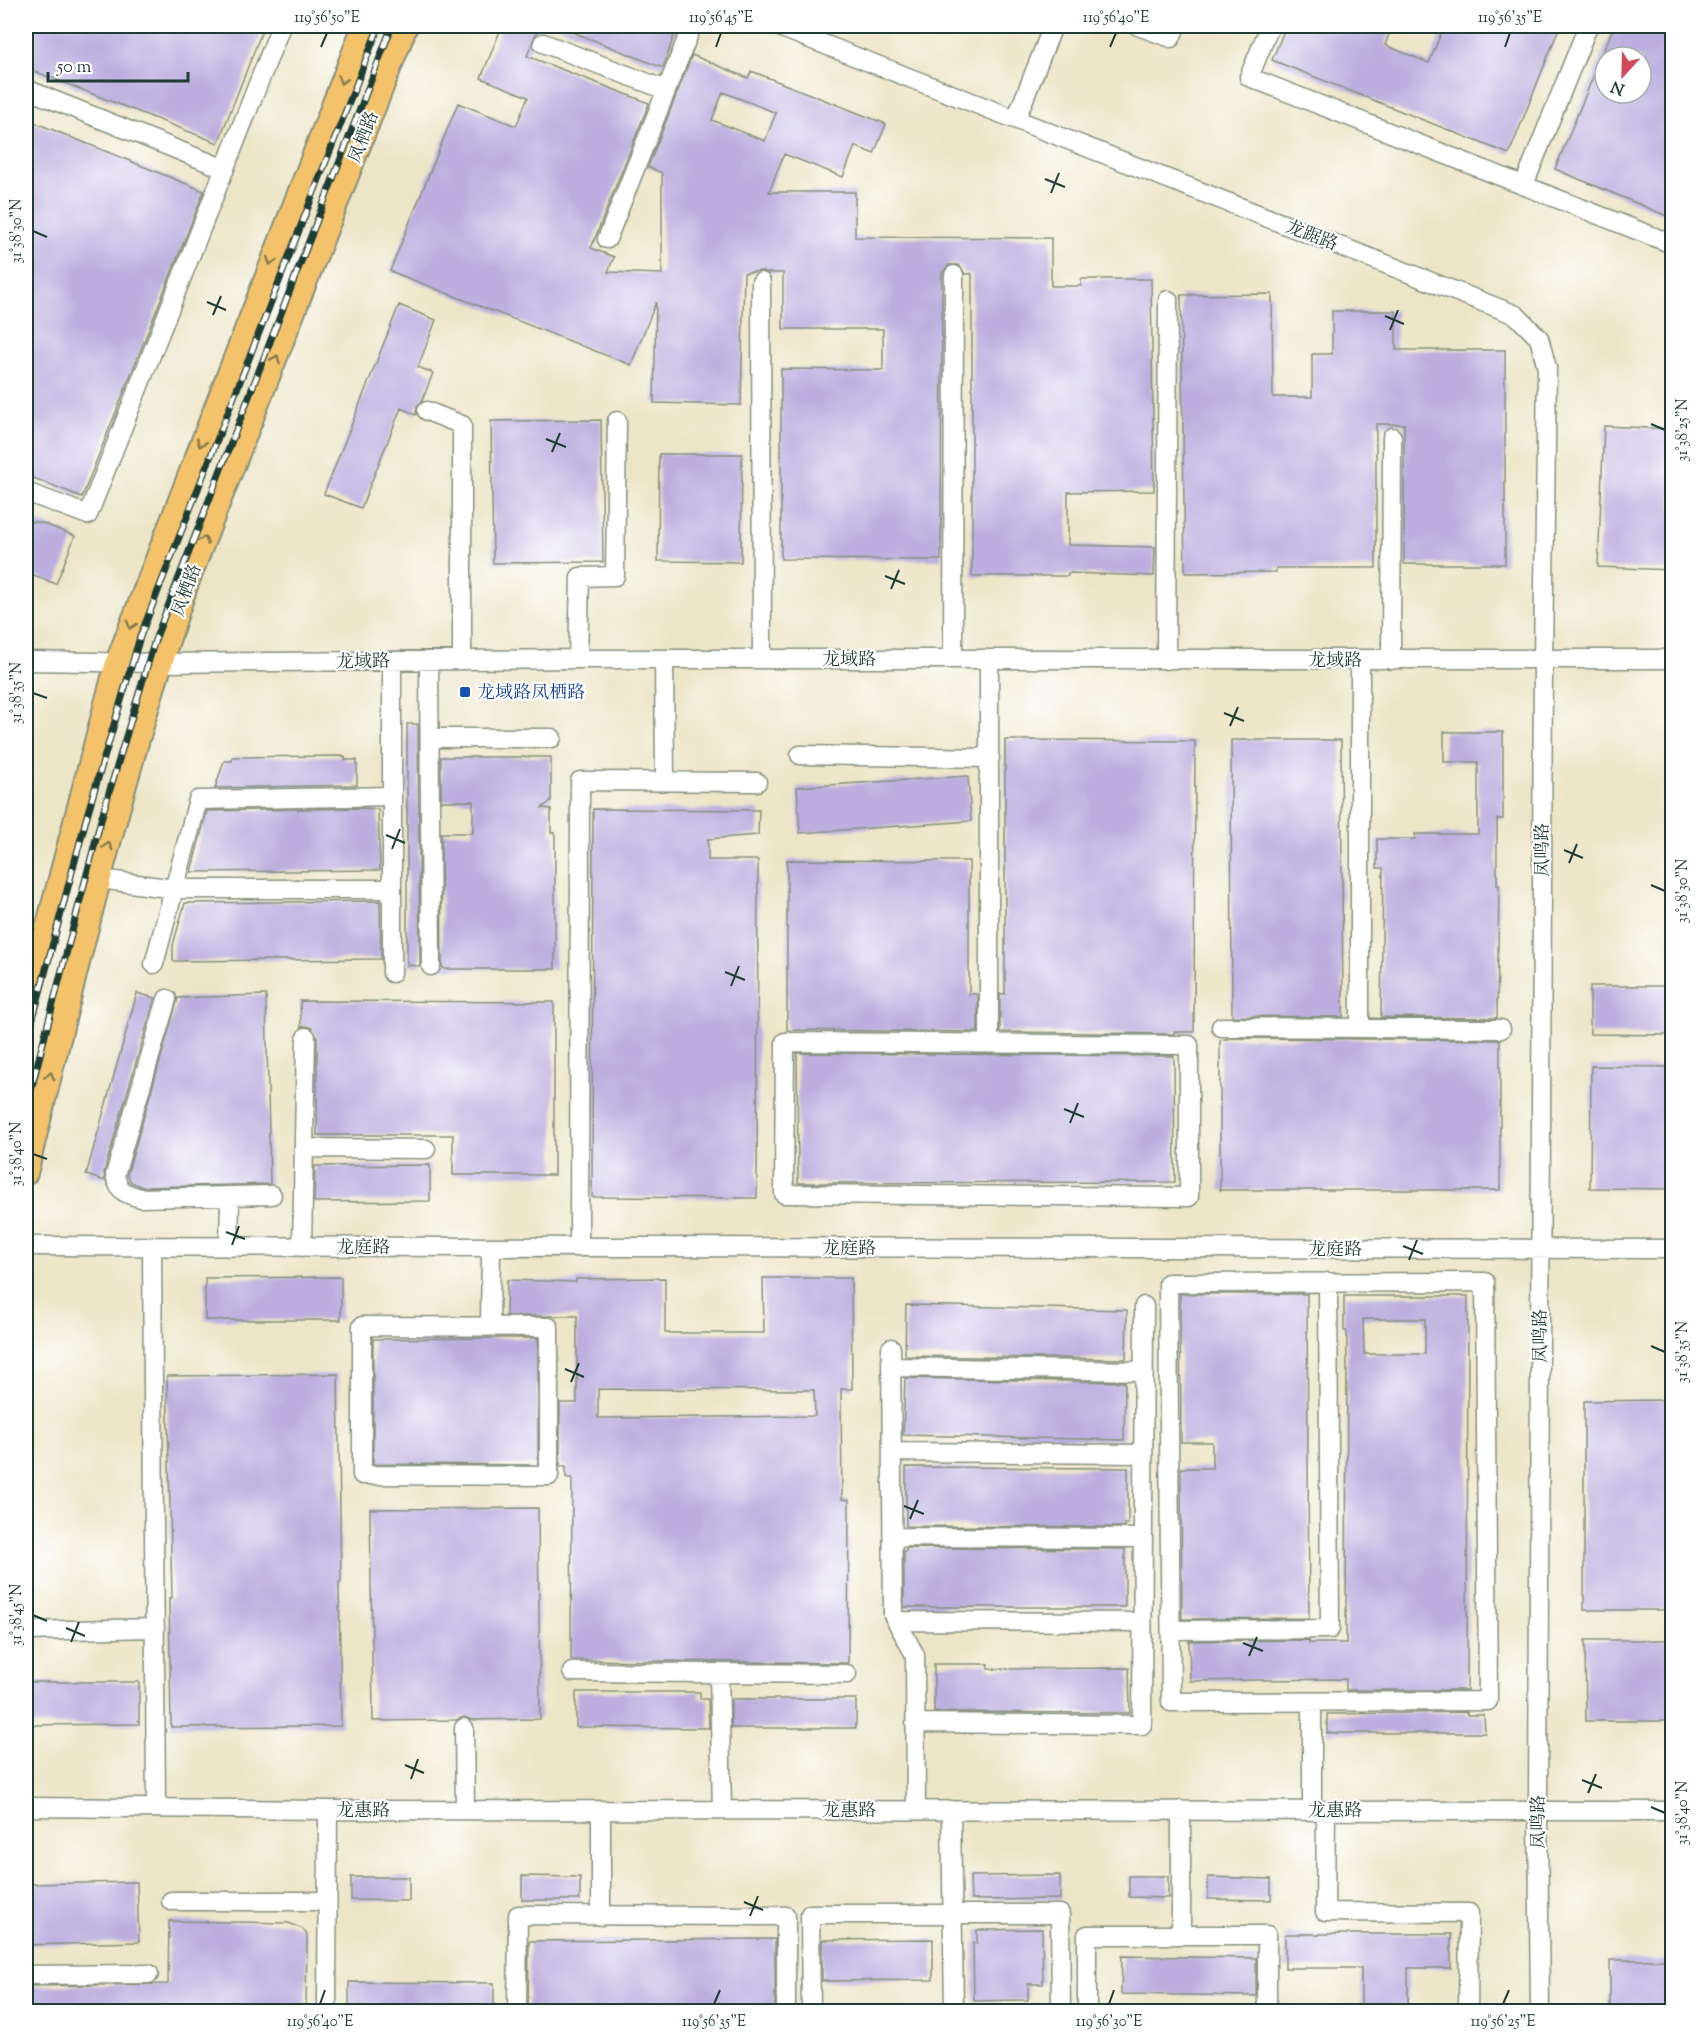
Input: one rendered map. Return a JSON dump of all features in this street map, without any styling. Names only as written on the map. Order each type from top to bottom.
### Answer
[{"type":"main road","points":[[26,1008],[117,662],[364,26]]},
{"type":"main road","name":"凤栖路","points":[[26,1173],[131,758],[160,663],[187,583],[406,26]]},
{"type":"main road","points":[[151,572],[167,584],[187,583]]},
{"type":"main road","points":[[94,744],[107,738],[118,739],[125,746],[131,758]]},
{"type":"street","points":[[26,492],[88,515],[281,26]]},
{"type":"street","points":[[607,238],[692,26]]},
{"type":"street","name":"龙踞路","points":[[777,26],[1516,315],[1539,338],[1547,368],[1543,660]]},
{"type":"street","points":[[1016,119],[1053,26]]},
{"type":"street","points":[[1138,26],[1171,38],[1176,26]]},
{"type":"street","points":[[1270,26],[1249,77],[1672,244]]},
{"type":"street","points":[[1524,185],[1588,26]]},
{"type":"street","points":[[543,43],[666,90]]},
{"type":"street","points":[[26,89],[225,169]]},
{"type":"street","points":[[953,659],[954,275]]},
{"type":"street","points":[[761,282],[762,659]]},
{"type":"street","points":[[1166,660],[1168,300]]},
{"type":"street","points":[[427,411],[462,424],[462,660]]},
{"type":"street","points":[[578,659],[580,577],[615,576],[617,421]]},
{"type":"street","points":[[1391,660],[1392,437]]},
{"type":"street","name":"龙域路","points":[[26,662],[578,659],[1672,659]]},
{"type":"street","points":[[664,659],[665,782]]},
{"type":"street","points":[[989,659],[989,1044]]},
{"type":"street","points":[[1360,660],[1360,1028]]},
{"type":"street","name":"凤鸣路","points":[[1540,2012],[1538,1810],[1543,660]]},
{"type":"street","points":[[392,661],[392,973]]},
{"type":"street","points":[[429,661],[431,966]]},
{"type":"street","points":[[430,738],[552,738]]},
{"type":"street","points":[[800,755],[990,758]]},
{"type":"street","points":[[579,1247],[580,782],[757,782]]},
{"type":"street","points":[[154,963],[198,800],[392,796]]},
{"type":"street","points":[[100,879],[175,890],[391,889]]},
{"type":"street","points":[[167,999],[116,1168],[118,1186],[128,1195],[141,1198],[273,1195]]},
{"type":"street","points":[[1221,1026],[1501,1029]]},
{"type":"street","points":[[302,1247],[306,1037]]},
{"type":"street","points":[[785,1042],[989,1044],[1189,1045],[1189,1197],[784,1194],[785,1042]]},
{"type":"street","points":[[304,1148],[426,1149]]},
{"type":"street","points":[[230,1196],[230,1246]]},
{"type":"street","name":"龙庭路","points":[[26,1246],[1672,1249]]},
{"type":"street","points":[[152,1246],[156,1808]]},
{"type":"street","points":[[490,1326],[491,1247]]},
{"type":"street","points":[[1171,1630],[1330,1629],[1328,1282]]},
{"type":"street","points":[[1485,1282],[1488,1701],[1171,1702],[1171,1630],[1168,1283],[1485,1282]]},
{"type":"street","points":[[915,1723],[1142,1725],[1144,1306]]},
{"type":"street","points":[[362,1326],[490,1326],[549,1327],[549,1476],[362,1475],[362,1326]]},
{"type":"street","points":[[891,1348],[893,1615],[915,1655],[916,1810]]},
{"type":"street","points":[[891,1367],[1143,1371]]},
{"type":"street","points":[[892,1452],[1143,1454]]},
{"type":"street","points":[[892,1537],[1143,1538]]},
{"type":"street","points":[[897,1621],[1142,1622]]},
{"type":"street","points":[[26,1631],[155,1628]]},
{"type":"street","points":[[572,1672],[848,1674]]},
{"type":"street","points":[[719,1673],[722,1810]]},
{"type":"street","points":[[1312,1702],[1325,1912],[1469,1913],[1468,2012]]},
{"type":"street","points":[[464,1728],[465,1810]]},
{"type":"street","name":"龙惠路","points":[[26,1807],[328,1810],[1672,1811]]},
{"type":"street","points":[[327,2012],[328,1810]]},
{"type":"street","points":[[601,1810],[601,1916]]},
{"type":"street","points":[[951,1810],[954,2012]]},
{"type":"street","points":[[1181,1810],[1181,1935]]},
{"type":"street","points":[[171,1901],[327,1901]]},
{"type":"street","points":[[811,2012],[810,1914],[1060,1914],[1061,2012]]},
{"type":"street","points":[[518,2012],[518,1915],[786,1916],[786,2012]]},
{"type":"street","points":[[1087,2012],[1088,1935],[1267,1935],[1267,2012]]},
{"type":"street","points":[[26,1975],[149,1974]]},
{"type":"building","points":[[26,26],[264,26],[218,143],[26,68]]},
{"type":"building","points":[[502,26],[539,26],[527,56],[649,103],[591,248],[614,257],[608,272],[662,274],[662,173],[648,167],[692,55],[748,78],[751,71],[886,124],[874,154],[855,146],[843,177],[784,154],[769,192],[855,192],[855,237],[1051,238],[1051,286],[1081,286],[1081,279],[1151,279],[1154,491],[1068,492],[1068,545],[1155,547],[1154,576],[1068,573],[1068,576],[972,576],[972,274],[965,274],[959,265],[949,265],[942,273],[941,560],[781,559],[781,369],[883,370],[883,329],[783,329],[783,273],[762,271],[744,273],[741,405],[654,403],[656,302],[631,365],[390,271],[458,103],[516,126],[528,97],[481,78]],"holes":[[[723,92],[776,113],[765,141],[712,120]]]},
{"type":"building","points":[[558,26],[665,26],[676,30],[663,68]]},
{"type":"building","points":[[1286,26],[1392,26],[1385,45],[1429,63],[1444,26],[1560,26],[1509,154],[1272,60]]},
{"type":"building","points":[[1614,26],[1672,26],[1672,218],[1555,169],[1593,77],[1593,105],[1653,105],[1653,45],[1606,45]]},
{"type":"building","points":[[26,119],[204,191],[82,497],[26,475]]},
{"type":"building","points":[[1272,294],[1273,397],[1312,397],[1312,354],[1332,354],[1332,311],[1396,311],[1396,350],[1505,350],[1505,564],[1404,564],[1404,424],[1376,424],[1376,568],[1276,568],[1276,572],[1185,573],[1181,295]]},
{"type":"building","points":[[399,305],[436,320],[418,367],[433,373],[422,401],[417,406],[416,415],[401,408],[361,508],[324,494]]},
{"type":"building","points":[[601,420],[603,562],[493,563],[491,421]]},
{"type":"building","points":[[1604,426],[1672,429],[1672,570],[1598,567]]},
{"type":"building","points":[[659,454],[742,454],[741,562],[658,561]]},
{"type":"building","points":[[26,521],[42,523],[75,536],[56,584],[26,572]]},
{"type":"building","points":[[407,724],[418,724],[420,966],[407,965]]},
{"type":"building","points":[[1444,732],[1503,732],[1503,819],[1497,819],[1497,885],[1499,885],[1497,1018],[1381,1017],[1383,868],[1377,868],[1377,839],[1415,839],[1415,834],[1478,834],[1478,762],[1444,762]]},
{"type":"building","points":[[1005,740],[1195,741],[1194,1032],[1174,1032],[1174,1034],[1000,1032],[1000,994],[1005,994]]},
{"type":"building","points":[[1231,740],[1341,740],[1343,1017],[1232,1016]]},
{"type":"building","points":[[345,756],[345,760],[357,760],[357,785],[215,788],[224,761],[232,761],[232,757]]},
{"type":"building","points":[[441,757],[551,757],[551,801],[542,808],[551,809],[551,833],[555,833],[555,969],[444,969],[442,966],[441,833],[473,833],[473,801],[441,801]]},
{"type":"building","points":[[968,776],[971,821],[800,833],[797,787]]},
{"type":"building","points":[[378,809],[380,870],[191,872],[207,811]]},
{"type":"building","points":[[593,809],[759,810],[758,835],[708,839],[708,860],[758,860],[757,1198],[592,1197]]},
{"type":"building","points":[[787,860],[969,861],[969,994],[978,994],[978,1032],[787,1030]]},
{"type":"building","points":[[380,901],[381,959],[173,961],[173,945],[185,903]]},
{"type":"building","points":[[1590,986],[1672,986],[1672,1035],[1590,1034]]},
{"type":"building","points":[[137,993],[155,998],[104,1172],[105,1181],[86,1175]]},
{"type":"building","points":[[266,995],[270,1184],[142,1187],[131,1182],[127,1175],[178,998]]},
{"type":"building","points":[[300,1001],[554,1002],[554,1175],[453,1175],[453,1135],[317,1135],[317,1037],[312,1028],[301,1027]]},
{"type":"building","points":[[1232,1038],[1500,1040],[1500,1190],[1220,1190],[1220,1040]]},
{"type":"building","points":[[797,1053],[1174,1056],[1175,1182],[798,1183]]},
{"type":"building","points":[[1591,1066],[1672,1067],[1672,1189],[1590,1188]]},
{"type":"building","points":[[430,1165],[430,1201],[314,1202],[315,1166]]},
{"type":"building","points":[[341,1277],[341,1320],[205,1320],[205,1278]]},
{"type":"building","points":[[665,1278],[665,1333],[764,1333],[763,1278],[851,1278],[852,1389],[841,1389],[842,1499],[849,1500],[848,1663],[571,1660],[572,1478],[566,1478],[566,1466],[560,1466],[560,1403],[577,1403],[577,1316],[506,1316],[507,1280],[576,1282],[576,1279]],"holes":[[[598,1389],[814,1390],[815,1416],[598,1418]]]},
{"type":"building","points":[[1180,1294],[1307,1294],[1309,1618],[1182,1619],[1181,1468],[1212,1468],[1212,1442],[1181,1442]]},
{"type":"building","points":[[1344,1296],[1468,1296],[1467,1690],[1346,1690],[1346,1679],[1190,1681],[1189,1641],[1309,1640],[1309,1643],[1346,1643],[1347,1331],[1344,1331]],"holes":[[[1363,1319],[1425,1319],[1425,1354],[1364,1354]]]},
{"type":"building","points":[[906,1305],[1127,1310],[1126,1359],[905,1356]]},
{"type":"building","points":[[538,1338],[538,1465],[373,1464],[373,1339]]},
{"type":"building","points":[[338,1374],[341,1726],[171,1727],[169,1598],[172,1598],[167,1376]]},
{"type":"building","points":[[905,1378],[1125,1382],[1124,1440],[903,1435]]},
{"type":"building","points":[[1672,1400],[1672,1610],[1584,1610],[1584,1401]]},
{"type":"building","points":[[906,1467],[1128,1468],[1128,1524],[1125,1524],[1125,1527],[906,1526]]},
{"type":"building","points":[[538,1508],[540,1719],[472,1720],[464,1717],[456,1720],[373,1721],[370,1509]]},
{"type":"building","points":[[906,1548],[1125,1549],[1125,1607],[904,1607],[904,1551]]},
{"type":"building","points":[[1585,1640],[1672,1640],[1672,1721],[1586,1721]]},
{"type":"building","points":[[934,1664],[988,1664],[988,1669],[1129,1668],[1130,1713],[934,1712]]},
{"type":"building","points":[[26,1682],[139,1682],[139,1724],[26,1725]]},
{"type":"building","points":[[576,1692],[700,1692],[700,1699],[708,1699],[709,1728],[576,1727]]},
{"type":"building","points":[[731,1699],[856,1699],[856,1728],[731,1728]]},
{"type":"building","points":[[1467,1712],[1467,1715],[1484,1715],[1485,1733],[1327,1733],[1327,1714]]},
{"type":"building","points":[[1060,1875],[1060,1899],[971,1900],[970,1876]]},
{"type":"building","points":[[522,1876],[580,1877],[580,1900],[522,1900]]},
{"type":"building","points":[[1129,1876],[1168,1876],[1168,1898],[1129,1897]]},
{"type":"building","points":[[351,1877],[409,1877],[409,1901],[351,1900]]},
{"type":"building","points":[[1208,1877],[1271,1879],[1271,1900],[1208,1899]]},
{"type":"building","points":[[137,1882],[139,1942],[26,1945],[26,1884]]},
{"type":"building","points":[[169,1921],[289,1923],[303,1929],[307,1935],[306,2012],[26,2012],[26,1986],[168,1984]]},
{"type":"building","points":[[1042,1929],[1043,1984],[1028,1984],[1028,2000],[974,2001],[973,1943],[977,1943],[977,1930]]},
{"type":"building","points":[[1285,1934],[1451,1934],[1451,1968],[1408,1968],[1408,2012],[1361,2012],[1361,1968],[1285,1968]]},
{"type":"building","points":[[775,1939],[775,2012],[528,2012],[529,1941]]},
{"type":"building","points":[[933,1939],[933,1980],[822,1981],[822,1940]]},
{"type":"building","points":[[1122,1956],[1256,1958],[1256,1996],[1121,1994]]},
{"type":"building","points":[[1610,1960],[1672,1960],[1672,2012],[1610,2012]]},
{"type":"building","points":[[349,1982],[494,1983],[494,2012],[349,2012]]},
{"type":"railway","points":[[26,1044],[88,812],[140,637],[379,26]]},
{"type":"railway","points":[[26,1108],[102,816],[155,640],[392,26]]},
{"type":"place","name":"龙域路凤栖路","points":[[465,692]]}]
